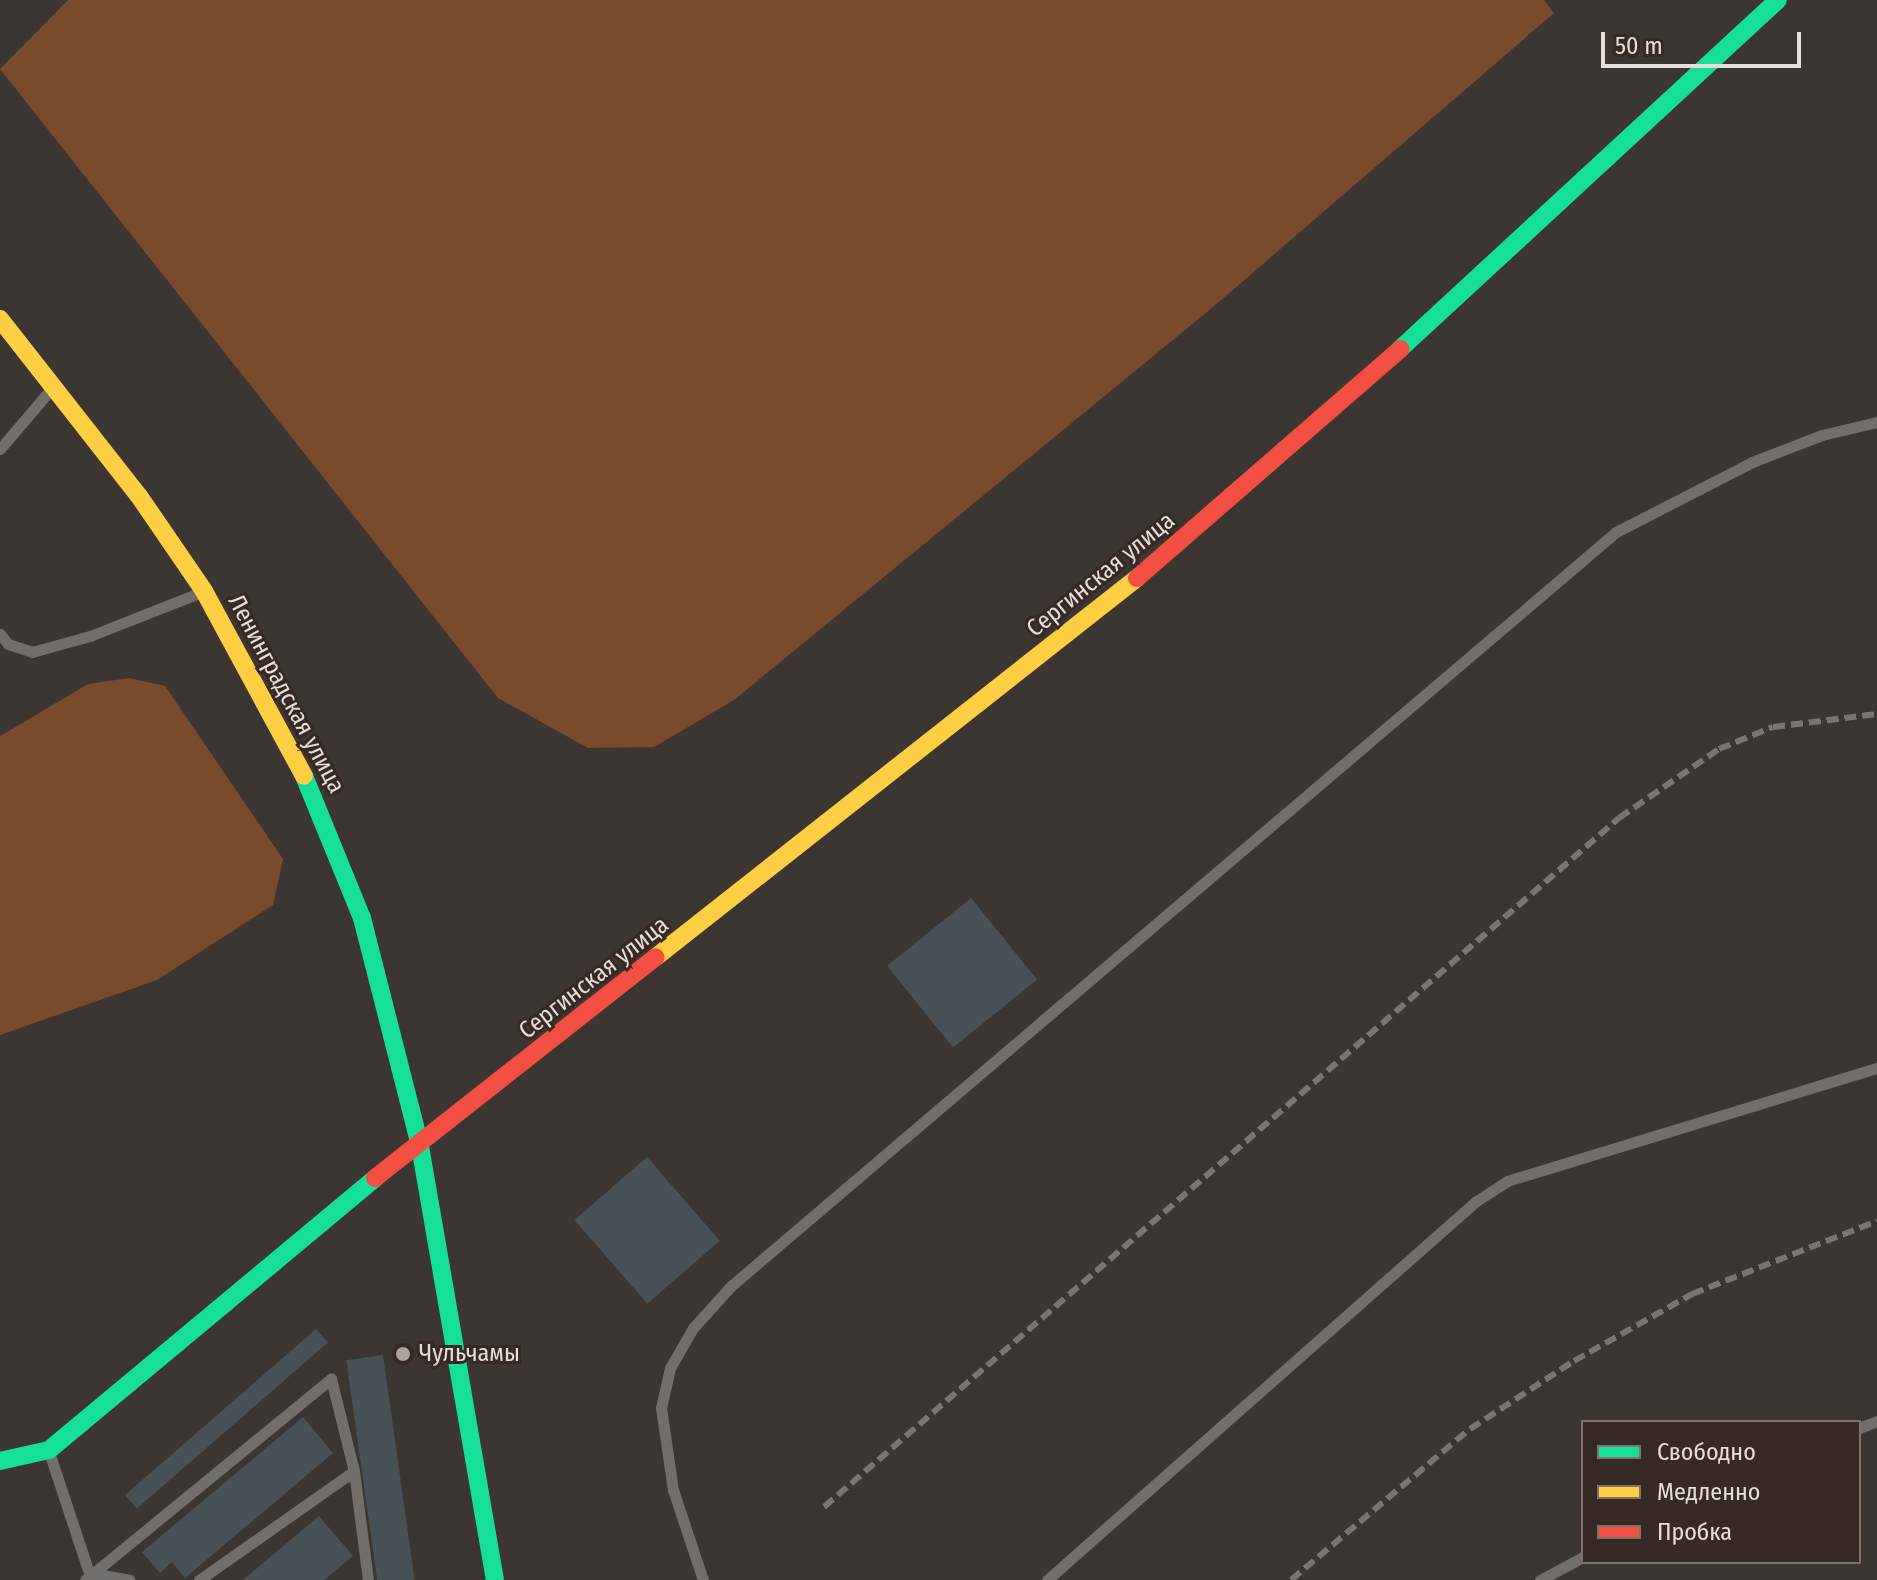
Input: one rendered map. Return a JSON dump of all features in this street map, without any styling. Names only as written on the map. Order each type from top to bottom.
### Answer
[{"type":"main road","name":"Сергинская улица","points":[[49,1450],[420,1146],[1122,591],[1304,438],[1778,0]]},
{"type":"main road","name":"Ленинградская улица","points":[[0,319],[139,496],[204,591],[288,741],[328,828],[362,918],[420,1146],[495,1580]]},
{"type":"main road","points":[[0,1461],[49,1450]]},
{"type":"lane","points":[[0,449],[54,386]]},
{"type":"lane","points":[[703,1580],[673,1490],[661,1408],[670,1368],[693,1328],[731,1286],[1616,532],[1752,462],[1822,435],[1877,422]]},
{"type":"lane","points":[[0,634],[8,644],[32,652],[90,636],[204,591]]},
{"type":"lane","points":[[1047,1580],[1475,1202],[1507,1181],[1877,1068]]},
{"type":"lane","points":[[89,1578],[331,1379],[354,1471],[368,1580]]},
{"type":"lane","points":[[49,1450],[89,1578]]},
{"type":"lane","points":[[199,1580],[354,1471]]},
{"type":"lane","points":[[1540,1580],[1581,1558]]},
{"type":"lane","points":[[89,1578],[129,1580]]},
{"type":"shaded area","points":[[68,0],[1544,0],[1554,13],[1213,307],[734,700],[654,747],[588,748],[498,698],[0,69]]},
{"type":"shaded area","points":[[129,678],[165,686],[283,859],[273,905],[157,980],[0,1035],[0,736],[88,684]]},
{"type":"building","points":[[971,898],[1037,980],[953,1048],[887,966]]},
{"type":"building","points":[[647,1157],[720,1241],[647,1304],[575,1220]]},
{"type":"building","points":[[316,1329],[328,1343],[137,1509],[125,1495]]},
{"type":"building","points":[[383,1355],[415,1580],[377,1580],[346,1360]]},
{"type":"building","points":[[303,1417],[333,1453],[185,1578],[172,1562],[160,1573],[142,1552]]},
{"type":"building","points":[[319,1516],[353,1556],[324,1580],[243,1580]]},
{"type":"railway","points":[[824,1507],[1619,818],[1719,749],[1773,727],[1877,714]]},
{"type":"railway","points":[[1291,1580],[1470,1429],[1574,1361],[1692,1294],[1877,1221]]},
{"type":"traffic: fast","points":[[1400,349],[1778,0]]},
{"type":"traffic: fast","points":[[304,776],[362,918],[420,1146],[495,1580]]},
{"type":"traffic: fast","points":[[0,1461],[49,1450],[375,1178]]},
{"type":"traffic: slow","points":[[0,319],[139,496],[204,591],[304,776]]},
{"type":"traffic: slow","points":[[656,957],[1137,578]]},
{"type":"traffic: jam","points":[[1137,578],[1400,349]]},
{"type":"traffic: jam","points":[[375,1178],[656,957]]},
{"type":"place","name":"Чульчамы","points":[[403,1354]]}]
